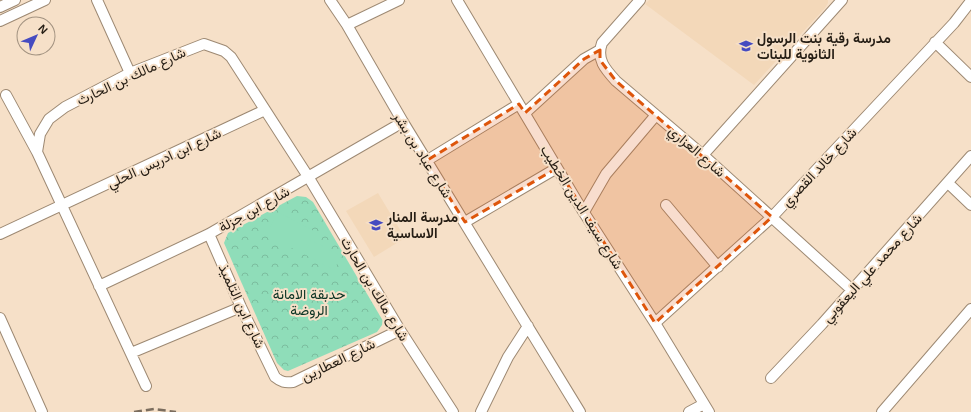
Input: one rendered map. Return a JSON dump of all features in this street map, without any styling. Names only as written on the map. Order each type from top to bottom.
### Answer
[{"type":"street","points":[[0,7],[15,0]]},
{"type":"street","points":[[0,21],[45,0]]},
{"type":"street","points":[[97,0],[130,73]]},
{"type":"street","name":"شارع عباد بن بشر","points":[[330,0],[347,25],[426,161],[465,222],[580,412]]},
{"type":"street","points":[[347,25],[399,0]]},
{"type":"street","name":"شارع سيف الدين الخطيب","points":[[457,0],[557,168],[655,323],[706,408]]},
{"type":"street","points":[[525,113],[584,59],[600,50],[602,43],[640,0]]},
{"type":"street","points":[[703,155],[842,0]]},
{"type":"street","name":"شارع خالد القصري","points":[[655,323],[772,218],[964,11],[971,1]]},
{"type":"street","points":[[935,42],[971,77]]},
{"type":"street","name":"شارع مالك بن الحارث","points":[[37,152],[40,134],[49,119],[65,107],[130,73],[193,47],[204,44],[214,46],[224,51],[231,57],[309,178],[400,330],[453,412]]},
{"type":"street","name":"شارع العزاري","points":[[600,50],[600,60],[607,71],[703,155],[852,290]]},
{"type":"street","points":[[6,95],[37,152],[146,386]]},
{"type":"street","points":[[426,161],[519,104]]},
{"type":"street","name":"شارع ابن ادريس الحلي","points":[[0,234],[265,110]]},
{"type":"street","points":[[584,212],[606,174],[656,115]]},
{"type":"street","name":"شارع ابن جزلة","points":[[100,286],[209,234],[309,178],[403,122]]},
{"type":"street","name":"شارع محمد علي اليعقوبي","points":[[771,378],[822,324],[971,156]]},
{"type":"street","points":[[465,222],[557,168]]},
{"type":"street","points":[[948,183],[971,205]]},
{"type":"street","points":[[666,205],[718,267]]},
{"type":"street","name":"شارع ابن التلميذ","points":[[209,234],[241,307],[275,377]]},
{"type":"street","points":[[131,353],[241,307]]},
{"type":"street","points":[[882,412],[971,309]]},
{"type":"street","points":[[0,321],[42,412]]},
{"type":"street","points":[[481,412],[508,356],[528,326]]},
{"type":"street","name":"شارع العطارين","points":[[275,377],[285,383],[293,382],[400,330]]},
{"type":"street","points":[[690,412],[706,408]]},
{"type":"highlighted area","points":[[600,50],[600,60],[616,81],[772,217],[655,323],[557,168],[465,222],[426,161],[519,104],[525,113],[584,59]]},
{"type":"shaded area","name":"مدرسة رقية بنت الرسول الثانوية للبنات","points":[[649,0],[828,0],[828,3],[754,85],[645,4]]},
{"type":"shaded area","name":"مدرسة المنار الاساسية","points":[[378,193],[405,238],[374,257],[346,211]]},
{"type":"green space","name":"حدبقة الامانة الروضة","points":[[297,196],[306,197],[313,202],[383,321],[377,332],[288,371],[284,370],[277,363],[224,243],[228,233]]},
{"type":"green space","points":[[278,212],[314,231],[302,253],[266,235]]},
{"type":"green space","points":[[311,240],[341,256],[334,270],[304,254]]},
{"type":"railway","points":[[134,412],[154,409],[176,412]]},
{"type":"place","name":"مدرسة رقية بنت الرسول الثانوية للبنات","points":[[746,46]]},
{"type":"place","name":"مدرسة المنار الاساسية","points":[[376,225]]}]
